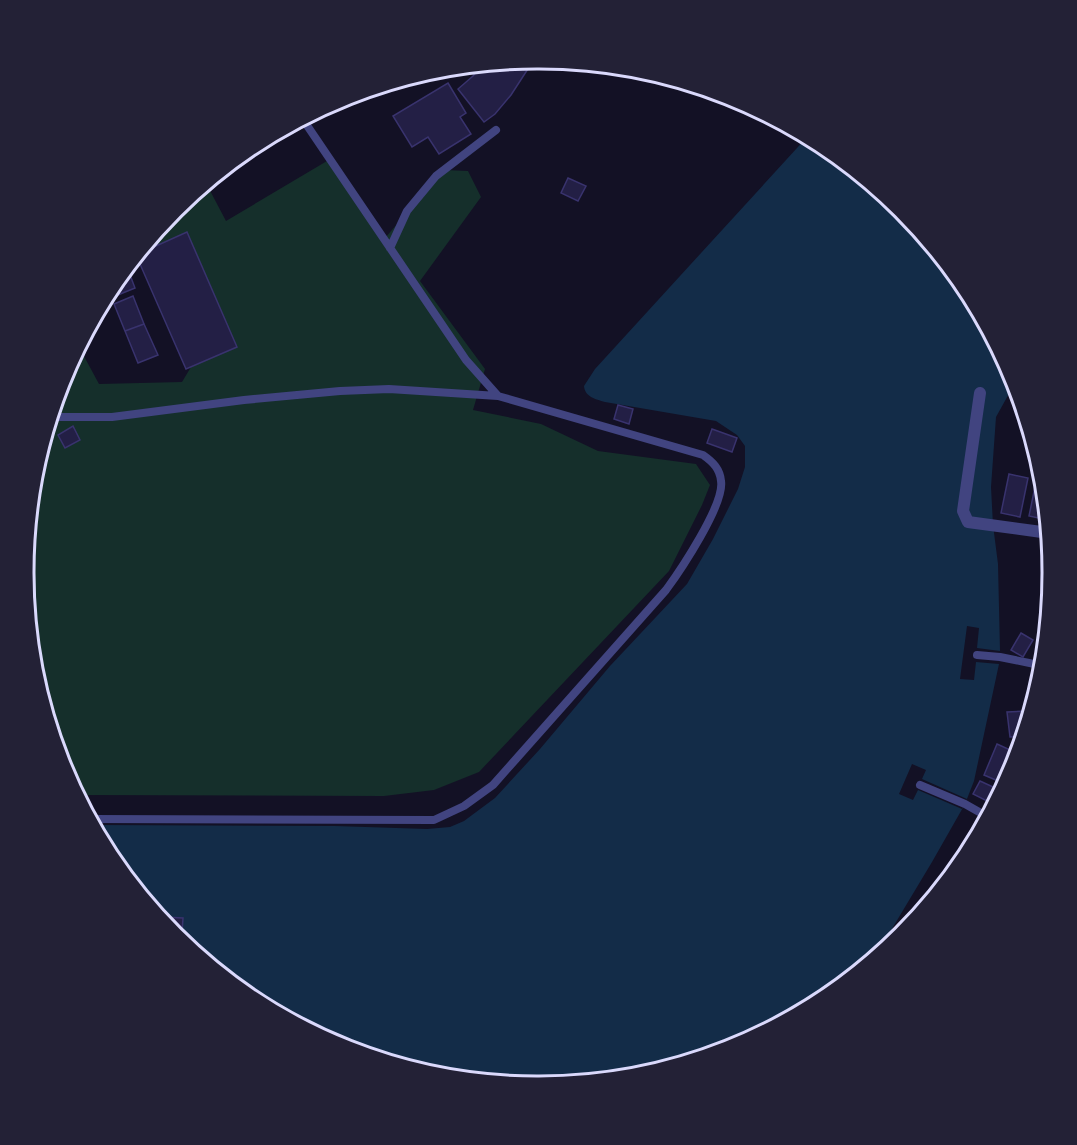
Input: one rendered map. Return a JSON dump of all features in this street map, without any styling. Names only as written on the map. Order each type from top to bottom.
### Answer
[{"type":"street","points":[[980,393],[964,516],[968,522],[1040,532]]},
{"type":"lane","points":[[307,125],[466,360],[498,396]]},
{"type":"lane","points":[[390,248],[407,211],[436,176],[496,130]]},
{"type":"lane","points":[[59,417],[112,417],[244,400],[340,391],[389,389],[498,396],[703,455],[715,464],[722,487],[701,536],[666,590],[493,786],[464,806],[434,820],[99,819]]},
{"type":"lane","points":[[976,655],[1034,664]]},
{"type":"lane","points":[[920,785],[981,813]]},
{"type":"green space","points":[[327,161],[385,238],[444,170],[468,171],[481,197],[420,281],[485,369],[473,410],[541,424],[598,451],[696,464],[710,485],[669,571],[479,772],[434,790],[384,796],[86,795],[61,735],[44,671],[39,638],[34,573],[44,474],[61,410],[84,356],[99,384],[182,382],[191,367],[144,260],[182,216],[210,191],[226,221]]},
{"type":"water","points":[[802,143],[845,173],[895,216],[958,292],[991,350],[1009,393],[996,417],[991,487],[998,564],[999,664],[974,781],[965,804],[890,933],[819,992],[761,1025],[701,1050],[669,1059],[637,1067],[571,1075],[538,1076],[473,1072],[440,1067],[376,1050],[316,1025],[286,1009],[258,992],[206,951],[160,905],[119,853],[102,825],[335,826],[427,829],[450,827],[464,821],[495,798],[610,666],[687,584],[738,489],[745,467],[745,446],[737,435],[716,421],[594,399],[588,395],[584,386],[595,369]]},
{"type":"pier","points":[[967,626],[979,628],[977,648],[1000,651],[999,664],[976,662],[974,680],[960,679]]},
{"type":"pier","points":[[912,764],[926,770],[922,779],[967,799],[962,809],[918,790],[913,800],[899,794]]},
{"type":"building","points":[[528,69],[511,95],[495,114],[484,122],[458,89],[476,73]]},
{"type":"building","points":[[448,83],[466,113],[460,117],[471,134],[439,154],[428,137],[412,147],[393,116]]},
{"type":"building","points":[[568,178],[586,186],[578,201],[561,193]]},
{"type":"building","points":[[187,232],[237,347],[186,369],[140,265],[155,247]]},
{"type":"building","points":[[131,277],[135,288],[117,295]]},
{"type":"building","points":[[133,296],[144,324],[125,331],[114,304]]},
{"type":"building","points":[[144,324],[158,355],[138,363],[125,331]]},
{"type":"building","points":[[618,405],[633,409],[629,424],[614,419]]},
{"type":"building","points":[[73,426],[80,440],[65,448],[58,435]]},
{"type":"building","points":[[712,429],[737,438],[732,452],[707,443]]},
{"type":"building","points":[[1009,474],[1028,478],[1020,517],[1001,513]]},
{"type":"building","points":[[1035,487],[1039,518],[1029,516]]},
{"type":"building","points":[[1021,633],[1033,640],[1023,657],[1011,650]]},
{"type":"building","points":[[1023,711],[1015,737],[1010,737],[1007,712]]},
{"type":"building","points":[[997,744],[1010,750],[997,781],[984,775]]},
{"type":"building","points":[[980,781],[994,787],[988,801],[973,794]]},
{"type":"building","points":[[171,917],[183,918],[182,929]]}]
